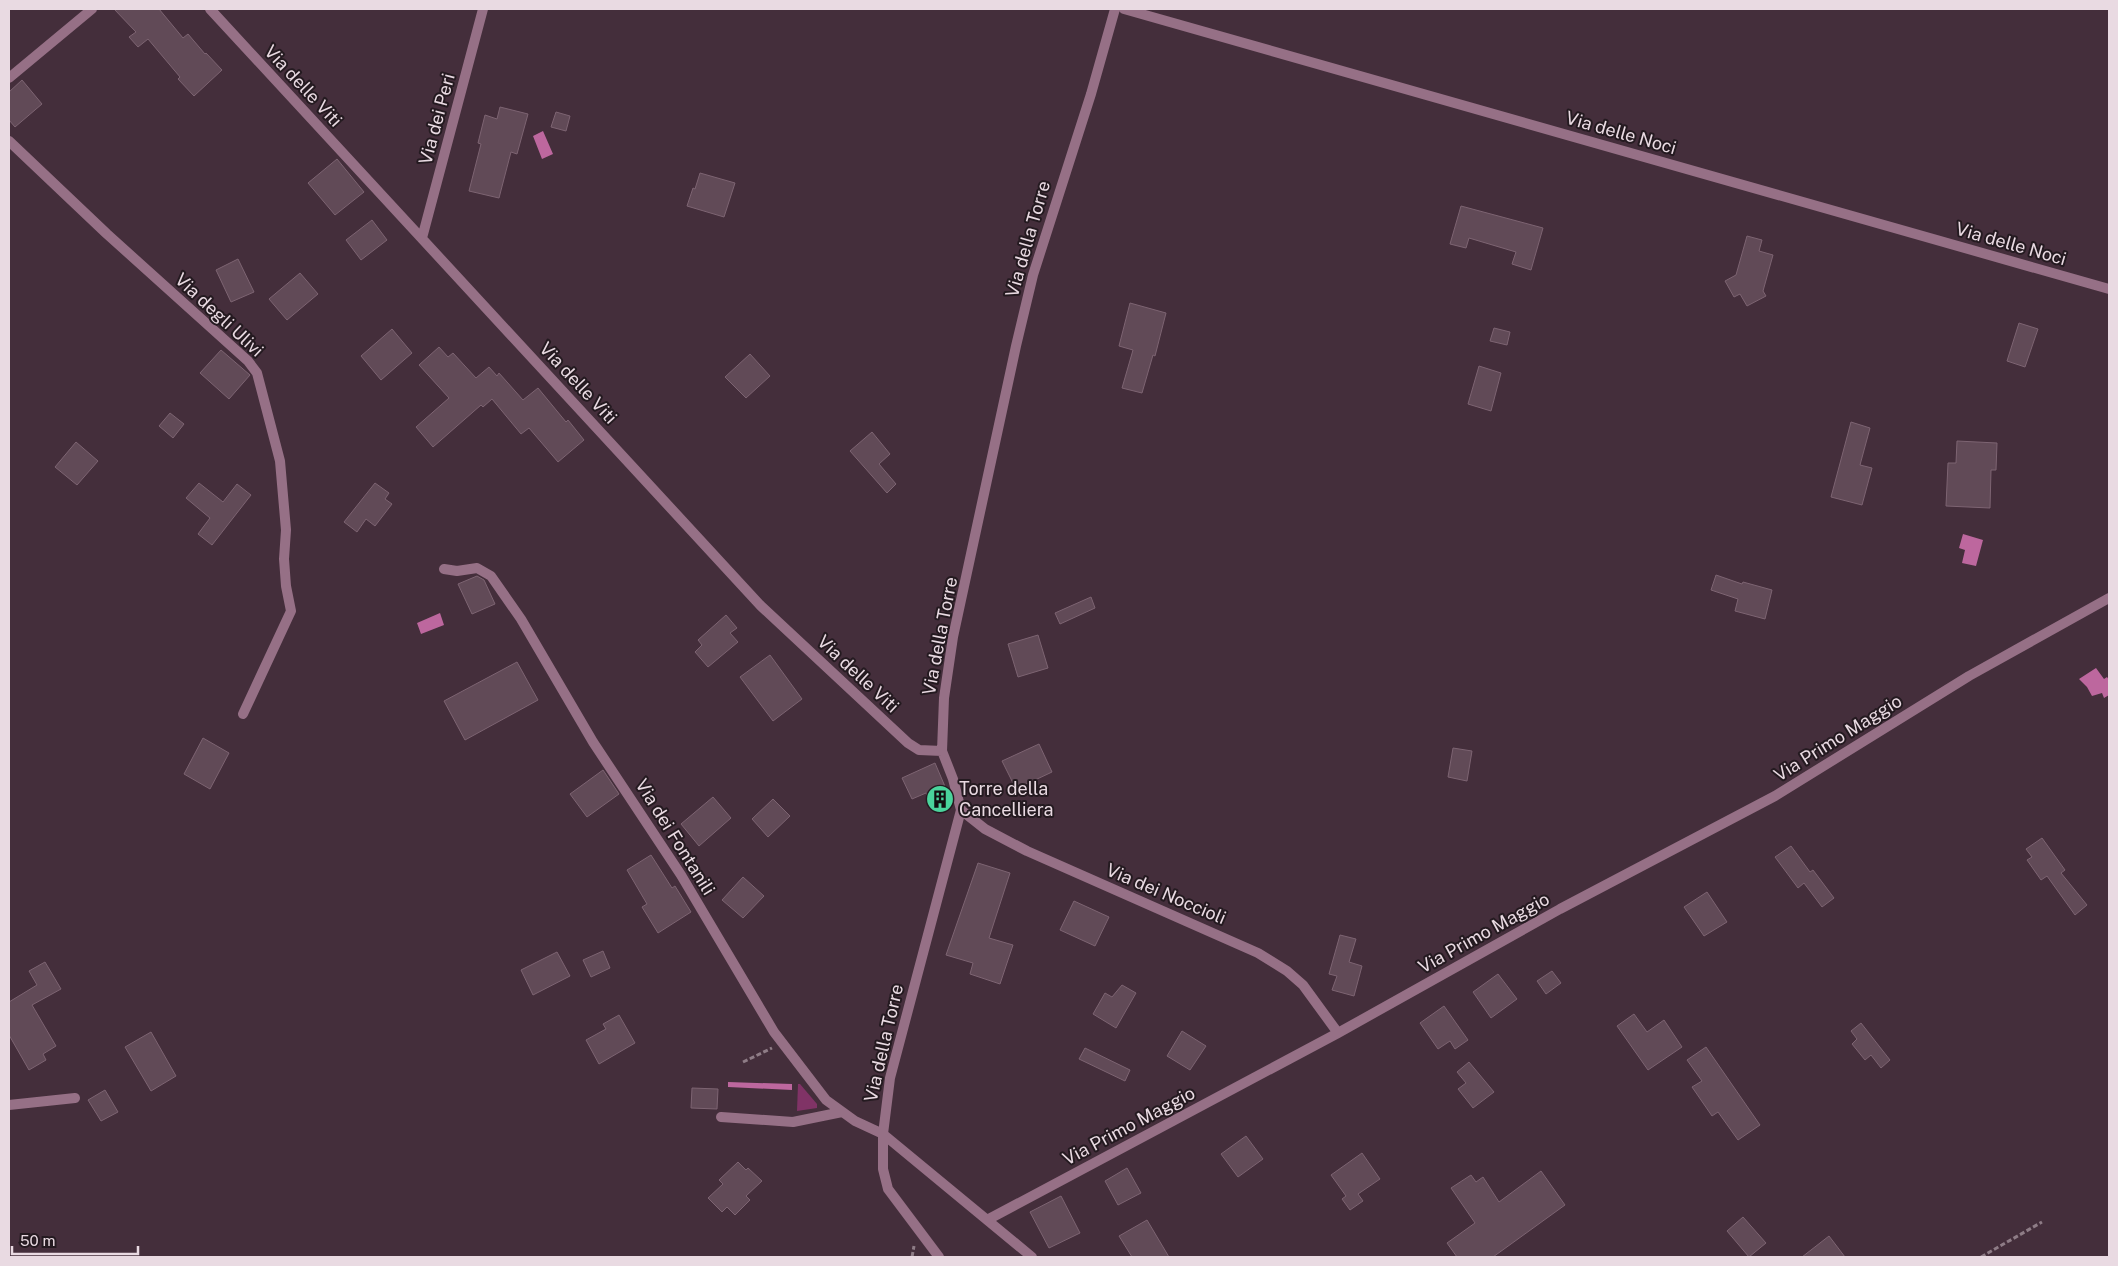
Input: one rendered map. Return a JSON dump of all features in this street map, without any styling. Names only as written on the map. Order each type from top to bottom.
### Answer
[{"type":"street","points":[[9,78],[92,9]]},
{"type":"street","name":"Via delle Viti","points":[[210,9],[761,606],[908,743],[919,750],[942,751]]},
{"type":"street","name":"Via dei Peri","points":[[422,238],[484,9]]},
{"type":"street","name":"Via della Torre","points":[[939,1257],[888,1189],[882,1169],[883,1134],[890,1078],[961,810],[953,779],[942,751],[944,698],[954,637],[1016,346],[1036,265],[1115,9]]},
{"type":"street","name":"Via delle Noci","points":[[1124,9],[2109,289]]},
{"type":"street","name":"Via degli Ulivi","points":[[9,141],[107,234],[248,361],[256,373],[280,460],[286,530],[284,560],[286,586],[292,611],[243,714]]},
{"type":"street","name":"Via dei Fontanili","points":[[444,569],[456,572],[473,568],[485,571],[491,576],[536,642],[573,710],[664,848],[774,1032],[826,1100],[865,1127],[883,1134]]},
{"type":"street","name":"Via Primo Maggio","points":[[987,1220],[1338,1033],[1560,909],[1775,796],[1969,676],[2109,598]]},
{"type":"street","name":"Via dei Noccioli","points":[[961,810],[986,829],[1027,851],[1258,953],[1304,985],[1338,1033]]},
{"type":"street","points":[[9,1104],[76,1098]]},
{"type":"street","points":[[721,1117],[793,1122],[842,1112]]},
{"type":"street","points":[[883,1134],[1032,1257]]},
{"type":"path","points":[[743,1062],[783,1043]]},
{"type":"path","points":[[1980,1257],[2042,1222]]},
{"type":"shaded area","points":[[543,131],[553,154],[542,159],[533,136]]},
{"type":"shaded area","points":[[1963,534],[1983,540],[1976,566],[1962,563],[1965,550],[1959,548]]},
{"type":"shaded area","points":[[440,613],[444,625],[421,634],[417,623]]},
{"type":"shaded area","points":[[2096,668],[2104,679],[2107,677],[2109,680],[2109,695],[2104,698],[2102,693],[2092,696],[2079,679]]},
{"type":"shaded area","points":[[728,1082],[792,1084],[792,1090],[728,1087]]},
{"type":"shaded area","points":[[798,1084],[817,1104],[817,1108],[797,1111]]},
{"type":"building","points":[[114,9],[159,9],[183,38],[188,34],[222,70],[194,96],[178,79],[180,77],[148,39],[138,47],[129,37],[136,32]]},
{"type":"building","points":[[22,80],[42,104],[15,127],[9,120],[9,92]]},
{"type":"building","points":[[500,107],[528,114],[517,154],[511,152],[499,198],[469,191],[481,144],[478,143],[485,115],[497,119]]},
{"type":"building","points":[[556,112],[570,116],[566,131],[551,127]]},
{"type":"building","points":[[337,159],[364,192],[335,215],[308,183]]},
{"type":"building","points":[[700,173],[735,183],[724,217],[687,206]]},
{"type":"building","points":[[1461,206],[1543,228],[1531,270],[1512,264],[1516,252],[1469,238],[1466,248],[1450,244]]},
{"type":"building","points":[[372,220],[387,240],[361,260],[346,240]]},
{"type":"building","points":[[1747,236],[1762,240],[1759,251],[1773,255],[1763,291],[1766,296],[1747,306],[1740,294],[1734,297],[1725,281],[1736,275]]},
{"type":"building","points":[[238,259],[254,292],[231,302],[216,270]]},
{"type":"building","points":[[300,273],[318,294],[287,320],[269,299]]},
{"type":"building","points":[[1130,303],[1166,313],[1155,356],[1153,355],[1142,393],[1122,388],[1133,350],[1119,346]]},
{"type":"building","points":[[2019,323],[2038,329],[2025,367],[2007,361]]},
{"type":"building","points":[[1494,328],[1510,332],[1507,345],[1490,341]]},
{"type":"building","points":[[392,329],[412,353],[381,380],[361,356]]},
{"type":"building","points":[[439,347],[448,357],[453,353],[476,378],[489,367],[497,376],[499,373],[523,400],[538,388],[566,422],[568,420],[584,440],[558,462],[529,428],[521,434],[492,399],[483,407],[481,405],[433,447],[416,427],[449,398],[419,365]]},
{"type":"building","points":[[221,350],[250,375],[229,399],[200,373]]},
{"type":"building","points":[[750,354],[770,376],[746,398],[725,377]]},
{"type":"building","points":[[1479,366],[1501,373],[1491,411],[1468,404]]},
{"type":"building","points":[[170,413],[184,424],[173,438],[159,426]]},
{"type":"building","points":[[1851,422],[1870,428],[1860,465],[1872,468],[1862,505],[1831,497]]},
{"type":"building","points":[[872,432],[890,454],[879,464],[896,484],[887,493],[850,451]]},
{"type":"building","points":[[1957,441],[1997,443],[1996,470],[1991,470],[1990,508],[1946,506],[1948,463],[1956,463]]},
{"type":"building","points":[[76,442],[98,461],[77,485],[55,467]]},
{"type":"building","points":[[199,483],[223,502],[237,484],[251,495],[212,545],[198,534],[210,518],[186,498]]},
{"type":"building","points":[[375,483],[389,493],[385,499],[392,504],[375,526],[366,519],[357,532],[344,522]]},
{"type":"building","points":[[1716,575],[1742,584],[1743,582],[1772,590],[1765,619],[1735,611],[1738,599],[1711,590]]},
{"type":"building","points":[[477,576],[484,580],[495,604],[472,614],[458,584]]},
{"type":"building","points":[[1091,597],[1095,608],[1060,624],[1055,613]]},
{"type":"building","points":[[726,615],[737,628],[730,633],[738,642],[708,667],[695,652],[702,645],[698,640]]},
{"type":"building","points":[[1038,635],[1048,668],[1018,677],[1008,644]]},
{"type":"building","points":[[770,655],[802,699],[773,721],[740,677]]},
{"type":"building","points":[[517,662],[538,700],[465,740],[444,701]]},
{"type":"building","points":[[203,738],[229,753],[210,789],[184,774]]},
{"type":"building","points":[[1039,744],[1052,772],[1016,789],[1002,761]]},
{"type":"building","points":[[1453,748],[1472,751],[1467,781],[1448,777]]},
{"type":"building","points":[[935,763],[952,803],[934,811],[926,793],[912,799],[902,778]]},
{"type":"building","points":[[603,770],[619,794],[587,817],[570,794]]},
{"type":"building","points":[[713,797],[731,818],[699,846],[681,824]]},
{"type":"building","points":[[773,799],[790,816],[768,837],[752,819]]},
{"type":"building","points":[[2042,838],[2065,870],[2061,873],[2087,905],[2075,915],[2047,876],[2041,880],[2027,860],[2032,857],[2026,849]]},
{"type":"building","points":[[1791,846],[1810,872],[1813,870],[1834,898],[1822,907],[1804,883],[1798,888],[1775,857]]},
{"type":"building","points":[[651,855],[672,888],[675,886],[691,912],[658,933],[642,907],[647,904],[627,870]]},
{"type":"building","points":[[978,863],[1010,873],[989,938],[1013,945],[1000,984],[970,974],[973,963],[946,955]]},
{"type":"building","points":[[743,877],[764,896],[743,918],[722,900]]},
{"type":"building","points":[[1707,892],[1727,922],[1704,936],[1684,907]]},
{"type":"building","points":[[1074,901],[1109,917],[1095,946],[1060,930]]},
{"type":"building","points":[[1340,935],[1356,939],[1349,962],[1362,966],[1354,996],[1332,990],[1337,976],[1329,974]]},
{"type":"building","points":[[603,951],[610,968],[591,977],[583,960]]},
{"type":"building","points":[[557,952],[570,976],[533,995],[521,970]]},
{"type":"building","points":[[45,962],[61,989],[32,1005],[56,1046],[43,1054],[46,1060],[29,1070],[9,1035],[9,1002],[37,985],[29,971]]},
{"type":"building","points":[[1552,971],[1561,983],[1546,994],[1537,981]]},
{"type":"building","points":[[1498,974],[1517,999],[1491,1018],[1473,992]]},
{"type":"building","points":[[1122,985],[1136,993],[1116,1028],[1093,1014],[1105,993],[1112,997]]},
{"type":"building","points":[[1444,1006],[1468,1040],[1455,1049],[1450,1041],[1438,1049],[1420,1023]]},
{"type":"building","points":[[1634,1014],[1647,1032],[1664,1020],[1682,1047],[1648,1070],[1617,1026]]},
{"type":"building","points":[[619,1015],[635,1043],[599,1064],[586,1040],[606,1029],[603,1024]]},
{"type":"building","points":[[1861,1023],[1890,1060],[1881,1068],[1871,1055],[1865,1060],[1852,1044],[1857,1039],[1851,1031]]},
{"type":"building","points":[[1182,1031],[1206,1046],[1190,1070],[1167,1056]]},
{"type":"building","points":[[151,1032],[176,1076],[151,1091],[125,1047]]},
{"type":"building","points":[[1706,1047],[1760,1125],[1738,1140],[1718,1112],[1712,1116],[1692,1087],[1702,1081],[1687,1060]]},
{"type":"building","points":[[1085,1048],[1130,1070],[1125,1081],[1079,1059]]},
{"type":"building","points":[[1469,1062],[1494,1092],[1473,1108],[1458,1089],[1466,1083],[1457,1072]]},
{"type":"building","points":[[692,1088],[718,1089],[717,1109],[691,1108]]},
{"type":"building","points":[[105,1090],[118,1112],[101,1121],[88,1100]]},
{"type":"building","points":[[1246,1136],[1263,1159],[1238,1177],[1221,1154]]},
{"type":"building","points":[[1362,1153],[1380,1179],[1358,1194],[1363,1201],[1350,1210],[1342,1199],[1346,1196],[1331,1175]]},
{"type":"building","points":[[738,1162],[746,1170],[748,1168],[762,1181],[746,1196],[750,1200],[735,1215],[727,1207],[722,1212],[708,1198],[723,1184],[719,1180]]},
{"type":"building","points":[[1127,1168],[1141,1193],[1118,1205],[1105,1181]]},
{"type":"building","points":[[1541,1171],[1565,1205],[1493,1257],[1457,1257],[1447,1243],[1475,1223],[1451,1188],[1471,1175],[1476,1182],[1483,1177],[1499,1202]]},
{"type":"building","points":[[1061,1196],[1080,1233],[1049,1248],[1030,1212]]},
{"type":"building","points":[[1743,1217],[1766,1243],[1749,1257],[1727,1231]]},
{"type":"building","points":[[1147,1220],[1169,1257],[1132,1257],[1119,1236]]},
{"type":"building","points":[[1829,1236],[1845,1257],[1802,1257]]},
{"type":"place","name":"Torre della Cancelliera","points":[[940,799]]}]
